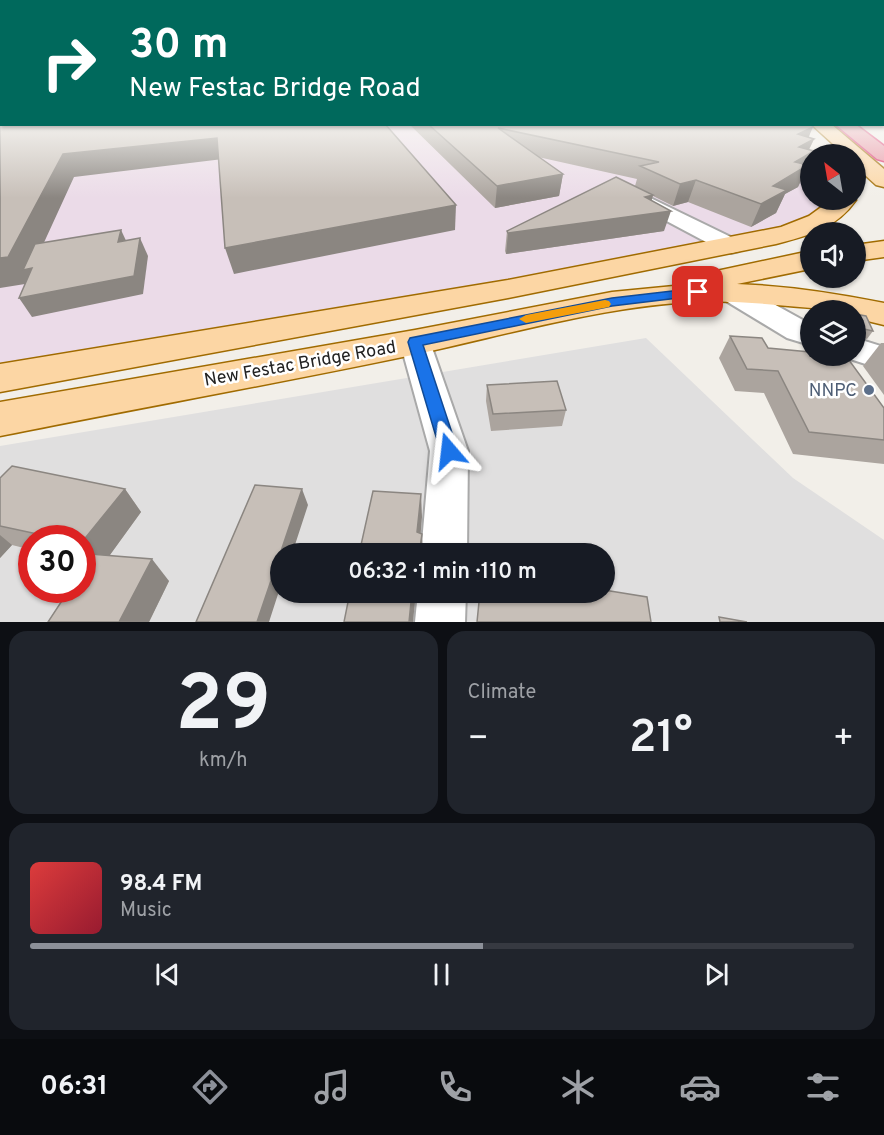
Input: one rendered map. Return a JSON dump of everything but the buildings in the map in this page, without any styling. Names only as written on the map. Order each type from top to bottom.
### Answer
[{"type":"highway","points":[[866,150],[884,155]]},
{"type":"main road","points":[[866,163],[884,180]]},
{"type":"main road","points":[[726,269],[820,220],[832,210]]},
{"type":"main road","points":[[866,234],[884,232]]},
{"type":"main road","points":[[157,389],[212,366],[617,292],[726,269],[800,245]]},
{"type":"main road","points":[[866,251],[884,249]]},
{"type":"main road","points":[[0,378],[169,349],[215,353],[726,269],[800,261]]},
{"type":"main road","name":"New Festac Bridge Road","points":[[0,419],[415,342],[612,302],[687,293],[726,269],[777,295],[832,302],[884,314]]},
{"type":"street","points":[[616,187],[726,269],[800,332]]},
{"type":"street","points":[[415,342],[449,451],[445,543]]},
{"type":"street","points":[[866,353],[884,359]]},
{"type":"street","points":[[440,622],[441,603]]},
{"type":"shaded area","points":[[0,140],[790,140],[800,149],[800,210],[824,210],[822,214],[809,222],[800,222],[800,228],[788,235],[693,262],[0,372]]},
{"type":"shaded area","points":[[646,338],[793,478],[884,540],[884,622],[0,622],[0,446]]},
{"type":"slow traffic","points":[[526,319],[605,304]]},
{"type":"place","name":"NNPC","points":[[869,390]]},
{"type":"route","points":[[449,451],[415,342],[612,302],[698,292]]}]
